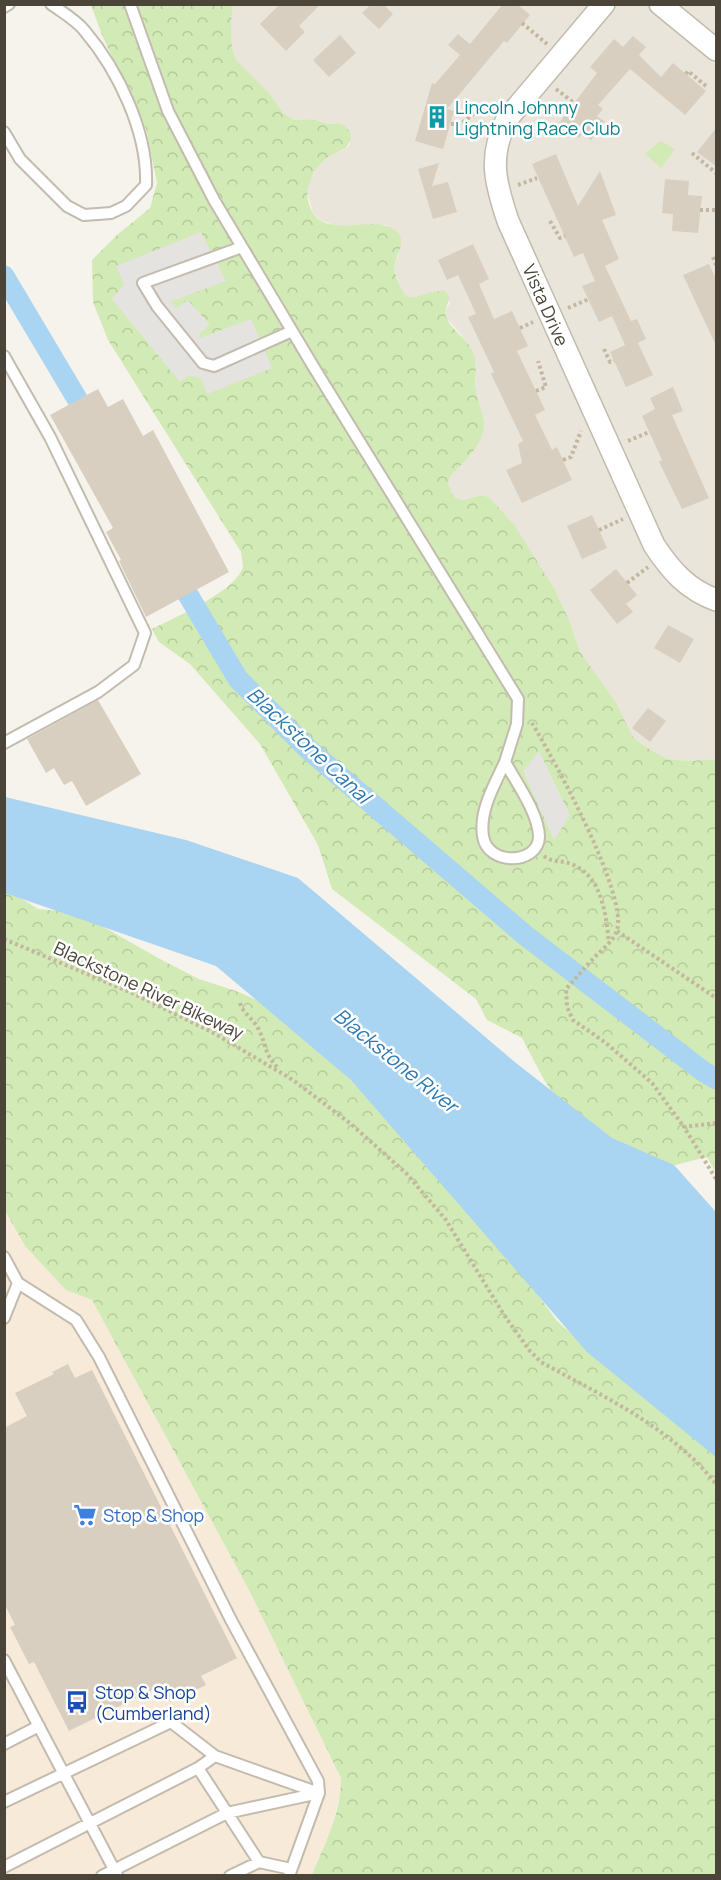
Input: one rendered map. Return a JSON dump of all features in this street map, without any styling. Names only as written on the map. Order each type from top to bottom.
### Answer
[{"type":"street","name":"Vista Drive","points":[[604,4],[507,119],[497,139],[496,177],[508,221],[654,545],[678,578],[693,589],[717,600]]},
{"type":"street","points":[[660,4],[717,50]]},
{"type":"lane","points":[[4,7],[9,4]]},
{"type":"lane","points":[[4,132],[20,159],[67,206],[84,215],[111,213],[126,206],[146,185],[147,168],[144,147],[118,78],[83,28],[51,4]]},
{"type":"lane","points":[[130,4],[168,111],[213,200],[518,699],[517,724],[505,762],[485,807],[483,837],[493,853],[506,859],[521,857],[536,846],[539,836],[529,804],[505,762]]},
{"type":"lane","points":[[242,247],[143,283],[157,306],[202,363],[214,366],[292,331]]},
{"type":"lane","points":[[4,356],[50,437],[145,633],[134,665],[98,692],[4,743]]},
{"type":"lane","points":[[4,1257],[18,1283],[76,1320],[99,1357],[231,1620],[318,1780],[319,1793],[290,1872],[259,1862],[198,1768]]},
{"type":"lane","points":[[4,1290],[18,1283]]},
{"type":"lane","points":[[4,1318],[18,1283]]},
{"type":"lane","points":[[4,1660],[9,1678],[39,1726],[116,1872]]},
{"type":"lane","points":[[4,1802],[171,1722],[215,1756],[319,1793]]},
{"type":"lane","points":[[4,1744],[39,1726]]},
{"type":"lane","points":[[4,1867],[198,1768],[215,1756]]},
{"type":"lane","points":[[102,1875],[116,1872],[227,1813],[319,1793]]},
{"type":"lane","points":[[230,1875],[259,1862]]},
{"type":"path","points":[[522,23],[561,56]]},
{"type":"path","points":[[686,74],[688,71],[706,86]]},
{"type":"path","points":[[451,124],[468,121],[480,109]]},
{"type":"path","points":[[692,153],[717,173]]},
{"type":"path","points":[[700,210],[717,210]]},
{"type":"path","points":[[550,221],[560,238],[565,236]]},
{"type":"path","points":[[713,257],[717,265]]},
{"type":"path","points":[[604,349],[610,362],[614,361]]},
{"type":"path","points":[[536,391],[546,387],[538,361]]},
{"type":"path","points":[[563,460],[571,457],[583,424]]},
{"type":"path","points":[[518,699],[553,758],[607,872],[616,907],[617,932],[609,944],[594,957],[566,989],[567,1007],[573,1020],[606,1044],[652,1083],[684,1127],[717,1179]]},
{"type":"path","points":[[536,846],[546,859],[570,863],[580,868],[592,881],[603,907],[609,944]]},
{"type":"path","points":[[617,932],[717,998]]},
{"type":"path","name":"Blackstone River Bikeway","points":[[4,939],[132,993],[212,1032],[283,1074],[351,1124],[406,1173],[446,1220],[504,1315],[530,1351],[541,1362],[637,1414],[697,1462],[717,1484]]},
{"type":"path","points":[[240,1003],[242,1010],[259,1028],[267,1056],[283,1074]]},
{"type":"path","points":[[684,1127],[717,1123]]},
{"type":"shaded area","points":[[233,4],[716,5],[716,759],[689,761],[667,759],[633,737],[580,652],[555,590],[496,506],[489,497],[481,495],[464,500],[456,498],[451,492],[448,483],[450,477],[466,459],[484,427],[476,393],[476,362],[472,350],[446,318],[445,311],[450,303],[443,290],[415,298],[409,298],[404,294],[394,264],[399,254],[387,225],[336,226],[320,220],[313,213],[307,191],[318,165],[350,144],[342,124],[327,124],[313,119],[294,120],[283,113],[270,94],[236,61],[232,48]]},
{"type":"shaded area","points":[[201,232],[226,281],[170,302],[176,308],[188,300],[210,325],[199,334],[200,338],[251,319],[272,368],[207,394],[202,380],[198,377],[188,376],[180,382],[112,299],[124,284],[116,266]]},
{"type":"shaded area","points":[[539,751],[570,815],[554,840],[523,771]]},
{"type":"shaded area","points":[[4,1211],[25,1246],[66,1290],[92,1300],[249,1590],[341,1778],[341,1792],[332,1825],[312,1875],[5,1875]]},
{"type":"green space","points":[[91,5],[233,5],[232,48],[236,60],[270,94],[283,113],[294,120],[313,119],[327,124],[342,124],[350,131],[351,139],[346,148],[328,157],[314,172],[308,190],[310,207],[317,218],[327,223],[378,224],[398,233],[401,244],[395,269],[405,294],[412,298],[443,290],[449,295],[446,317],[474,355],[476,391],[484,427],[476,448],[450,477],[448,483],[451,492],[456,498],[464,500],[481,495],[489,497],[515,526],[555,590],[580,652],[616,703],[633,737],[667,759],[689,761],[716,759],[716,1173],[707,1157],[659,1169],[638,1171],[554,1095],[522,1038],[487,1020],[476,999],[332,889],[318,845],[260,744],[190,664],[159,642],[152,629],[218,594],[239,575],[243,564],[241,552],[108,340],[93,302],[92,260],[117,235],[150,208],[157,183],[146,129],[102,35]]},
{"type":"green space","points":[[660,141],[675,149],[661,168],[645,154]]},
{"type":"green space","points":[[4,891],[14,894],[38,909],[59,911],[100,925],[199,979],[239,992],[263,1003],[317,1037],[534,1290],[557,1321],[576,1338],[716,1437],[716,1875],[312,1875],[339,1803],[341,1778],[249,1590],[92,1300],[66,1290],[25,1246],[5,1211]]},
{"type":"water","name":"Blackstone River","points":[[5,797],[186,840],[298,878],[516,1063],[612,1138],[674,1165],[716,1212],[716,1457],[587,1352],[351,1080],[216,966],[5,893]]},
{"type":"building","points":[[280,4],[321,4],[299,26],[305,32],[286,51],[260,24]]},
{"type":"building","points":[[371,4],[383,4],[393,14],[379,29],[362,13]]},
{"type":"building","points":[[503,4],[517,4],[530,15],[507,43],[504,41],[447,109],[454,111],[443,149],[415,141],[432,83],[435,84],[460,55],[448,45],[458,34],[470,44]]},
{"type":"building","points":[[340,35],[356,53],[329,77],[313,60]]},
{"type":"building","points":[[633,36],[646,47],[639,55],[661,77],[673,63],[706,91],[685,115],[630,69],[598,105],[603,109],[597,116],[605,122],[591,140],[582,134],[579,138],[559,123],[597,73],[590,67],[614,39],[623,47]]},
{"type":"building","points":[[717,127],[717,167],[697,152]]},
{"type":"building","points":[[556,154],[578,206],[600,171],[616,215],[602,220],[619,259],[605,266],[631,321],[637,319],[646,339],[638,343],[653,375],[626,387],[610,352],[625,345],[612,316],[599,322],[582,286],[595,281],[583,253],[574,257],[532,164]]},
{"type":"building","points":[[439,163],[432,186],[448,182],[457,212],[433,219],[418,169]]},
{"type":"building","points":[[665,179],[689,181],[688,195],[702,196],[698,233],[672,231],[673,214],[662,213]]},
{"type":"building","points":[[473,244],[489,279],[479,284],[494,319],[512,311],[528,346],[517,351],[545,410],[535,415],[552,450],[557,447],[572,480],[522,503],[506,470],[522,463],[518,444],[523,441],[491,374],[494,372],[468,317],[476,314],[458,275],[447,280],[438,260]]},
{"type":"building","points":[[709,264],[717,281],[717,348],[683,275]]},
{"type":"building","points":[[673,387],[683,411],[672,415],[709,498],[682,509],[659,462],[662,460],[642,416],[655,409],[650,398]]},
{"type":"building","points":[[98,389],[108,407],[123,399],[143,436],[153,430],[229,572],[146,617],[106,532],[113,528],[50,415]]},
{"type":"building","points":[[592,515],[607,548],[582,559],[567,526]]},
{"type":"building","points":[[616,569],[637,595],[626,604],[633,612],[617,624],[590,590]]},
{"type":"building","points":[[668,625],[694,639],[680,663],[654,648]]},
{"type":"building","points":[[98,700],[141,774],[86,806],[72,781],[64,785],[54,768],[46,773],[27,739]]},
{"type":"building","points":[[648,708],[666,721],[650,742],[632,728]]},
{"type":"building","name":"Stop & Shop","points":[[68,1364],[75,1378],[92,1370],[237,1658],[201,1676],[206,1685],[170,1702],[162,1685],[69,1731],[34,1662],[29,1664],[10,1627],[15,1625],[4,1603],[4,1428],[27,1416],[15,1393],[54,1374],[52,1372]]},
{"type":"waterway","name":"Blackstone Canal","points":[[4,276],[92,424]]},
{"type":"waterway","name":"Blackstone Canal","points":[[174,571],[238,679],[308,749],[526,936],[716,1079]]},
{"type":"place","name":"Lincoln Johnny Lightning Race Club","points":[[437,117]]},
{"type":"place","name":"Stop & Shop","points":[[85,1515]]},
{"type":"place","name":"Stop & Shop (Cumberland)","points":[[77,1702]]}]
